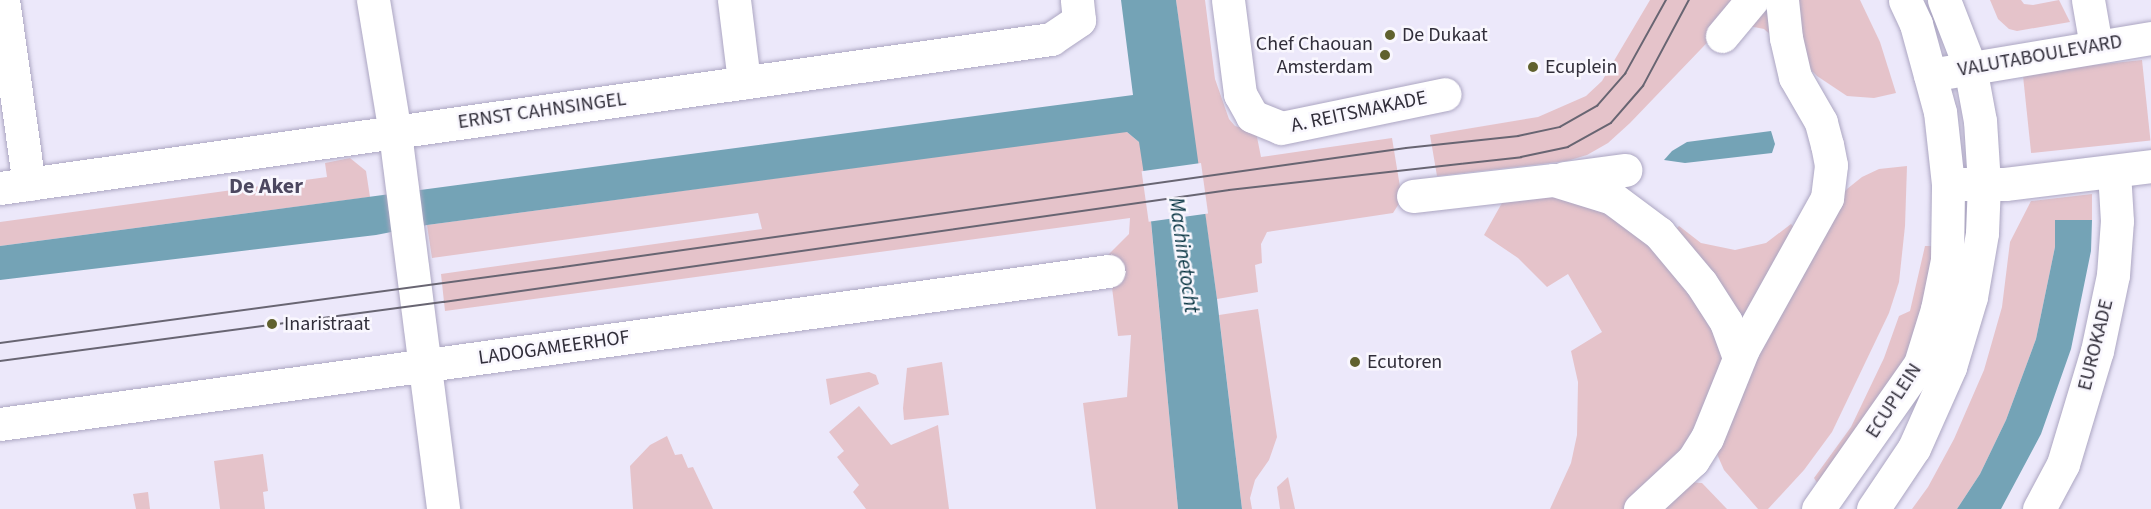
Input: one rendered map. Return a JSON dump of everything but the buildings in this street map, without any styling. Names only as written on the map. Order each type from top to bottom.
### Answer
[{"type":"street","points":[[3,0],[14,186]]},
{"type":"street","points":[[373,0],[395,132],[443,509]]},
{"type":"street","points":[[734,0],[744,82]]},
{"type":"street","name":"A. REITSMAKADE","points":[[1228,0],[1240,94],[1252,116],[1281,128],[1445,94]]},
{"type":"street","points":[[1722,36],[1752,0]]},
{"type":"street","points":[[1640,509],[1697,454],[1707,438],[1739,358],[1805,222],[1827,198],[1832,165],[1821,123],[1786,60],[1782,0]]},
{"type":"street","name":"ECUPLEIN","points":[[1818,509],[1920,364],[1937,309],[1947,260],[1948,184],[1940,112],[1916,24],[1905,0]]},
{"type":"street","name":"ECUPLEIN","points":[[1873,509],[1914,448],[1950,367],[1971,297],[1983,233],[1984,184],[1980,121],[1970,67],[1944,0]]},
{"type":"street","points":[[2088,0],[2096,46]]},
{"type":"street","name":"ERNST CAHNSINGEL","points":[[14,186],[1052,39],[1078,10]]},
{"type":"street","name":"VALUTABOULEVARD","points":[[1930,75],[2151,38]]},
{"type":"street","points":[[1948,184],[1984,184],[2114,172],[2151,166]]},
{"type":"street","points":[[1413,195],[1624,170]]},
{"type":"street","name":"EUROKADE","points":[[2039,509],[2063,464],[2097,351],[2113,275],[2117,221],[2114,172]]},
{"type":"street","points":[[1554,180],[1612,198],[1662,229],[1726,322],[1739,358]]},
{"type":"street","name":"LADOGAMEERHOF","points":[[0,424],[1108,271]]},
{"type":"shaded area","points":[[1176,0],[1205,0],[1215,79],[1229,119],[1235,126],[1256,132],[1261,157],[1392,138],[1402,199],[1393,213],[1267,232],[1261,244],[1262,263],[1255,265],[1258,292],[1217,299],[1205,214],[1151,222],[1178,509],[1096,509],[1083,403],[1127,397],[1131,335],[1118,336],[1108,255],[1129,234],[1130,218],[445,311],[441,274],[762,229],[758,213],[432,258],[427,225],[1120,132],[1127,132],[1139,142],[1197,163]]},
{"type":"shaded area","points":[[1650,0],[1748,0],[1630,123],[1608,143],[1587,155],[1567,161],[1437,176],[1430,135],[1538,117],[1586,96],[1602,81]]},
{"type":"shaded area","points":[[1775,0],[1774,38],[1764,29],[1739,24]]},
{"type":"shaded area","points":[[1794,0],[1860,0],[1880,42],[1896,93],[1874,98],[1847,96],[1817,76],[1805,64]]},
{"type":"shaded area","points":[[1990,0],[2021,0],[2024,4],[2033,5],[2059,0],[2070,22],[2017,31],[2009,29],[1998,19]]},
{"type":"shaded area","points":[[2142,60],[2150,141],[2031,153],[2023,73]]},
{"type":"shaded area","points":[[350,158],[366,171],[370,197],[0,246],[0,222],[327,177],[325,163]]},
{"type":"shaded area","points":[[1907,166],[1905,226],[1899,282],[1889,313],[1832,432],[1804,470],[1768,509],[1758,509],[1724,470],[1717,454],[1719,435],[1735,390],[1832,207],[1847,189],[1862,177],[1879,169]]},
{"type":"shaded area","points":[[1545,191],[1622,215],[1703,301],[1724,363],[1683,451],[1628,509],[1550,509],[1571,463],[1577,435],[1578,382],[1571,351],[1602,332],[1568,274],[1547,287],[1518,258],[1484,235],[1507,194]]},
{"type":"shaded area","points":[[2092,194],[2092,220],[2055,220],[2055,247],[2036,339],[2006,420],[1980,474],[1957,509],[1912,509],[1928,487],[1954,439],[1984,370],[2002,307],[2010,242],[2031,201]]},
{"type":"shaded area","points":[[1791,224],[1797,230],[1744,322],[1673,232],[1679,226],[1701,243],[1735,250],[1766,243]]},
{"type":"shaded area","points":[[1925,246],[1935,246],[1916,342],[1819,486],[1814,478],[1851,427],[1884,358],[1899,316],[1910,311]]},
{"type":"shaded area","points":[[1258,309],[1277,437],[1269,460],[1255,480],[1250,498],[1252,509],[1242,509],[1219,315]]},
{"type":"shaded area","points":[[942,362],[949,415],[904,420],[907,368]]},
{"type":"shaded area","points":[[869,372],[876,375],[879,384],[830,405],[826,379]]},
{"type":"shaded area","points":[[859,406],[891,445],[938,425],[949,509],[866,509],[853,492],[859,485],[837,457],[844,451],[829,432]]},
{"type":"shaded area","points":[[667,436],[675,455],[682,454],[688,468],[693,467],[713,509],[633,509],[630,466],[650,445]]},
{"type":"shaded area","points":[[263,454],[268,491],[263,492],[265,509],[220,509],[214,461]]},
{"type":"shaded area","points":[[1288,477],[1295,509],[1280,509],[1277,487]]},
{"type":"shaded area","points":[[1688,482],[1702,483],[1727,509],[1652,509]]},
{"type":"shaded area","points":[[148,492],[150,509],[136,509],[133,494]]},
{"type":"water","name":"Machinetocht","points":[[1121,0],[1176,0],[1217,299],[1242,509],[1178,509],[1151,221],[1139,142],[1127,132],[427,225],[376,235],[0,280],[0,246],[1133,95]]},
{"type":"water","points":[[1771,131],[1775,144],[1772,153],[1685,163],[1664,160],[1672,151],[1687,142]]},
{"type":"water","points":[[2055,220],[2092,220],[2091,251],[2071,349],[2041,434],[2001,509],[1957,509],[1980,474],[2006,420],[2036,339],[2055,247]]},
{"type":"pier","points":[[1201,163],[1208,214],[1149,222],[1142,171]]},
{"type":"tram line","points":[[0,343],[563,267],[1406,148],[1518,136],[1560,127],[1597,106],[1625,74],[1666,0]]},
{"type":"tram line","points":[[0,361],[444,302],[1229,190],[1521,157],[1568,147],[1611,123],[1643,86],[1689,0]]},
{"type":"place","name":"De Dukaat","points":[[1390,35]]},
{"type":"place","name":"Chef Chaouan Amsterdam","points":[[1385,55]]},
{"type":"place","name":"Ecuplein","points":[[1533,67]]},
{"type":"place","name":"Inaristraat","points":[[272,324]]},
{"type":"place","name":"Ecutoren","points":[[1355,362]]},
{"type":"district","name":"De Aker","points":[[266,187]]}]
